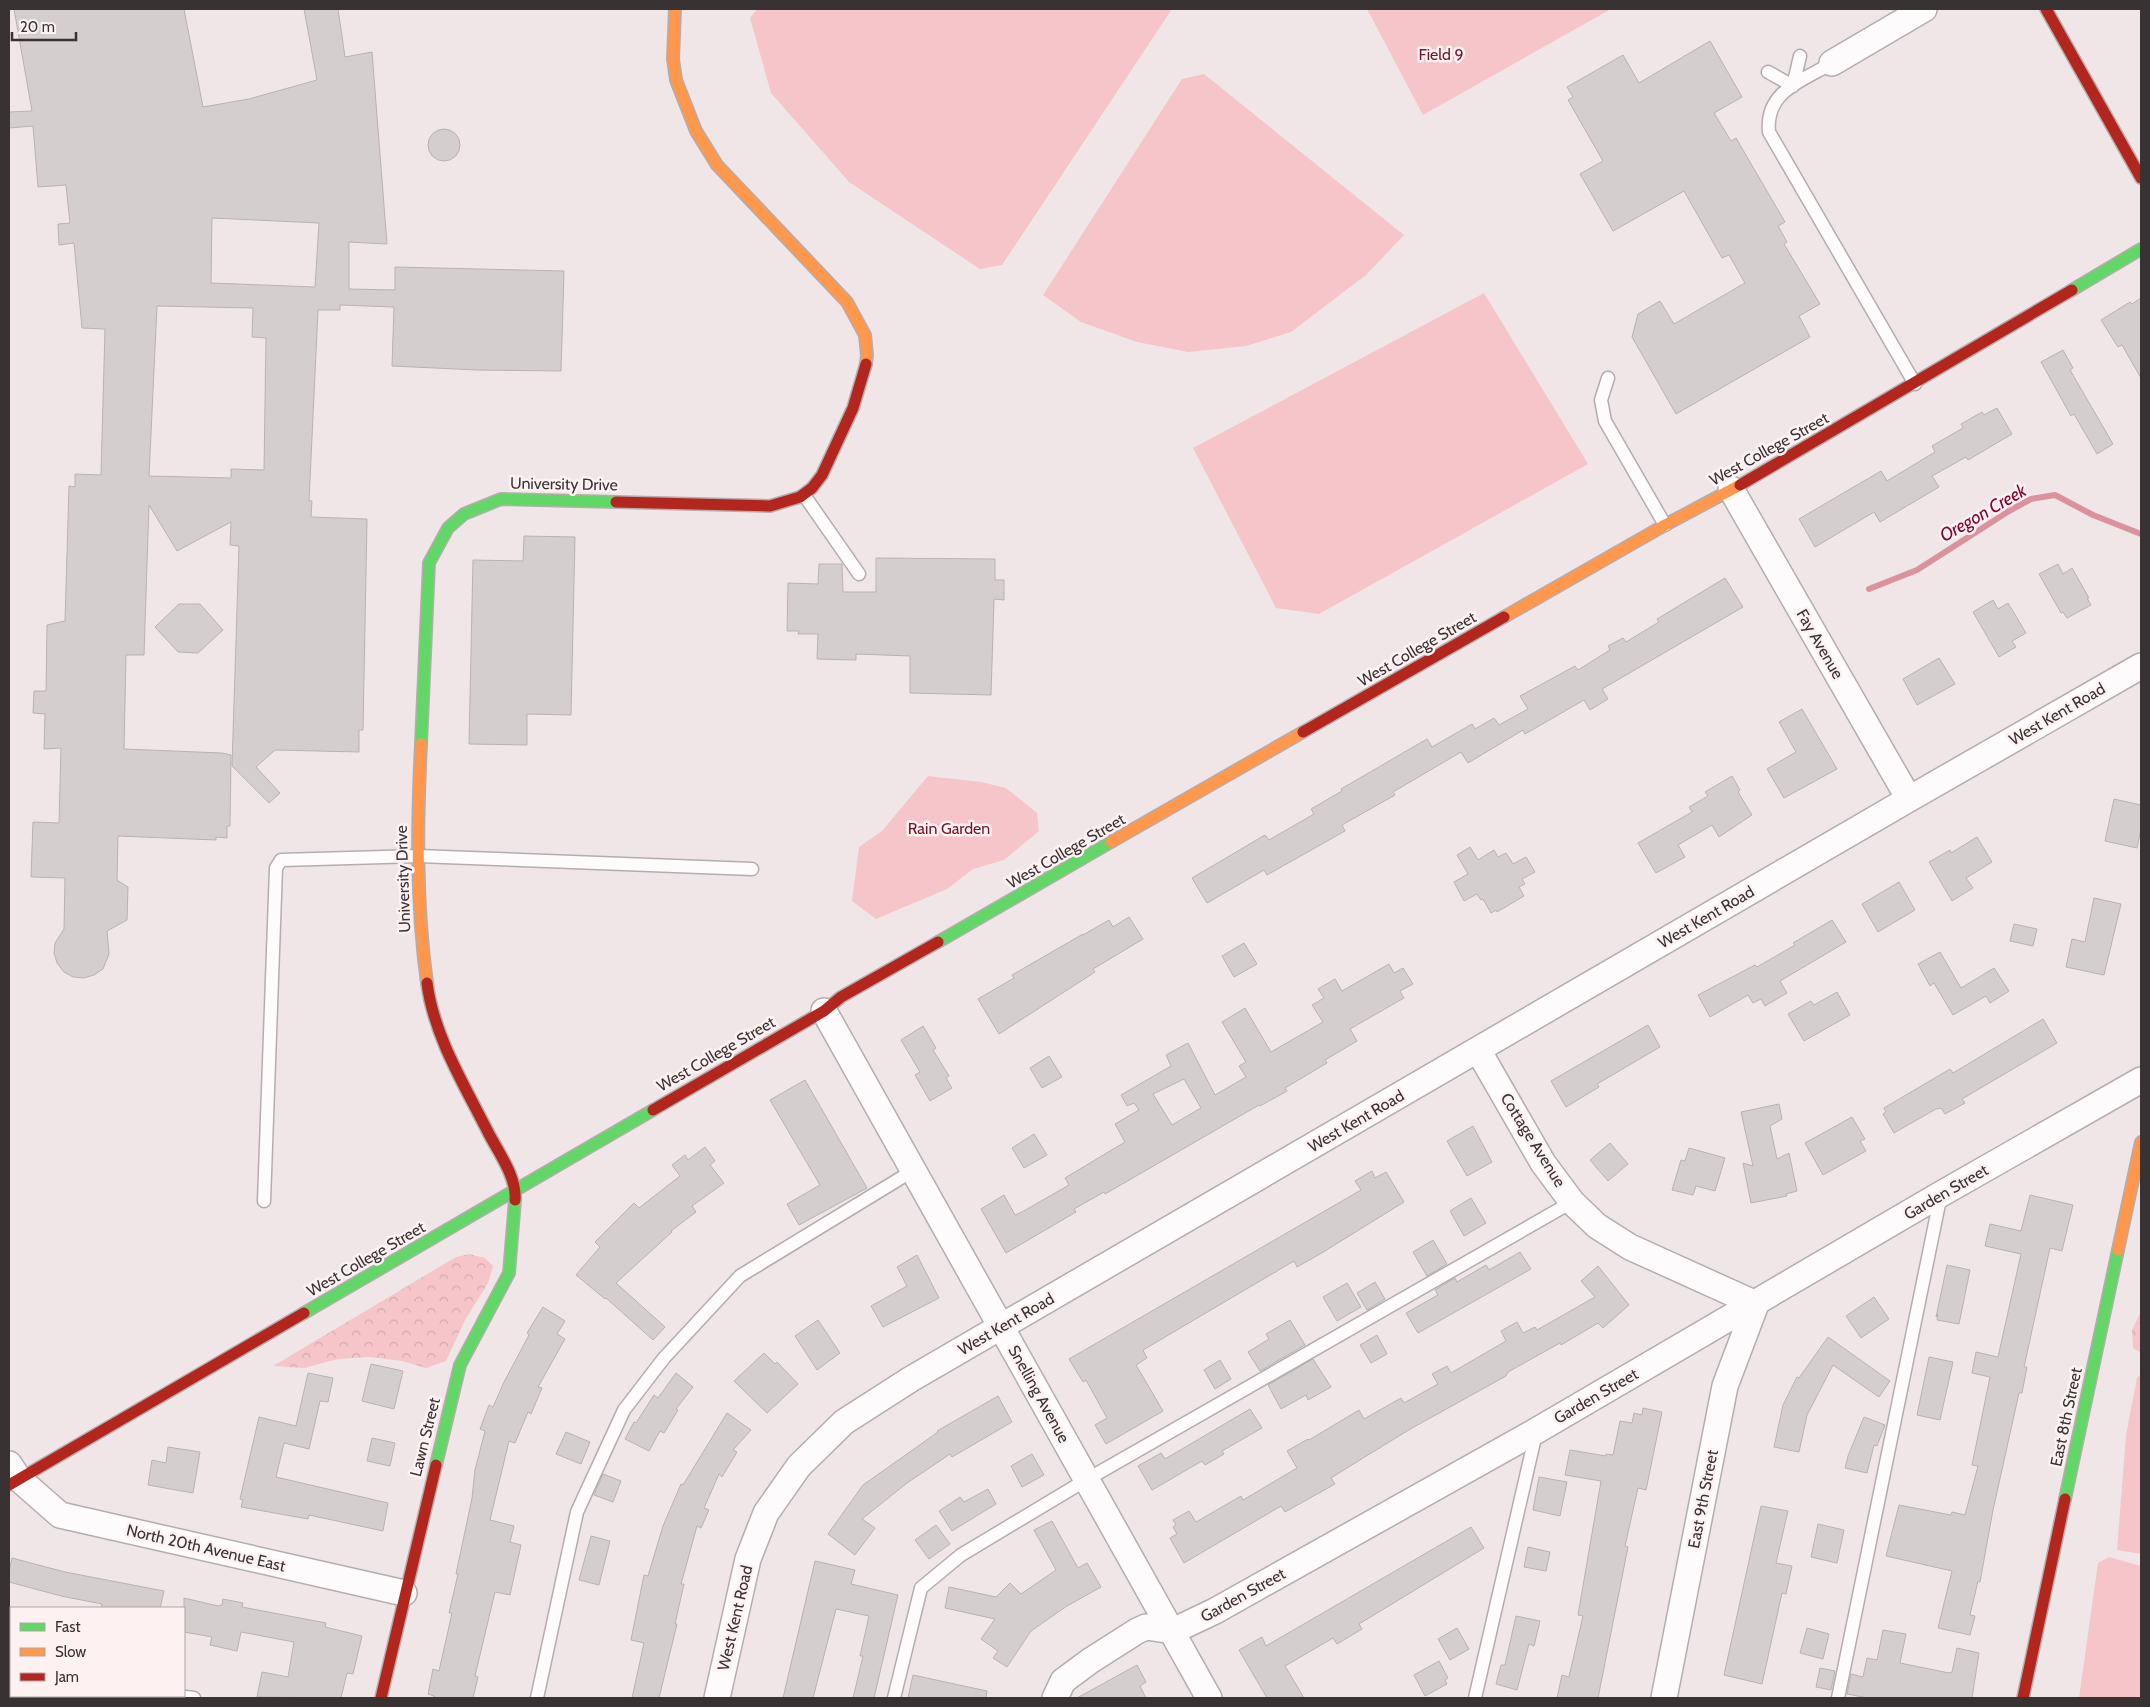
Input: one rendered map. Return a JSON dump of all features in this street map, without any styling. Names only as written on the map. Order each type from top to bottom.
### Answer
[{"type":"street","name":"University Drive","points":[[516,1191],[505,1165],[441,1038],[428,994],[421,943],[417,826],[428,563],[439,538],[453,521],[479,505],[501,499],[770,506],[790,502],[814,487],[822,475],[861,390],[868,359],[866,340],[859,320],[847,302],[717,165],[696,132],[685,107],[672,59],[675,9]]},
{"type":"street","points":[[1832,63],[1924,9]]},
{"type":"street","points":[[2046,9],[2141,178]]},
{"type":"street","name":"West College Street","points":[[12,1476],[516,1191],[824,1011],[841,997],[1665,525],[1731,490],[1915,384],[2141,249]]},
{"type":"street","name":"Fay Avenue","points":[[1731,490],[1909,799]]},
{"type":"street","name":"West Kent Road","points":[[717,1698],[748,1559],[766,1513],[799,1466],[844,1422],[911,1379],[2141,666]]},
{"type":"street","name":"Snelling Avenue","points":[[824,1011],[1209,1698]]},
{"type":"street","name":"Cottage Avenue","points":[[1478,1050],[1543,1162],[1572,1202],[1597,1226],[1630,1247],[1756,1304]]},
{"type":"street","name":"Garden Street","points":[[1172,1632],[1215,1611],[1536,1431],[1756,1304],[1941,1194],[2141,1080]]},
{"type":"street","name":"East 8th Street","points":[[2023,1698],[2141,1142]]},
{"type":"street","name":"Lawn Street","points":[[380,1698],[460,1365],[509,1274],[516,1191]]},
{"type":"street","name":"East 9th Street","points":[[1664,1698],[1725,1386],[1756,1304]]},
{"type":"street","name":"North 20th Avenue East","points":[[12,1476],[60,1515],[404,1593]]},
{"type":"street","points":[[1055,1698],[1063,1681],[1137,1631],[1146,1627],[1172,1632]]},
{"type":"lane","points":[[1793,86],[1800,56]]},
{"type":"lane","points":[[1832,63],[1777,97],[1770,110],[1769,132],[1915,384]]},
{"type":"lane","points":[[1768,72],[1793,86]]},
{"type":"lane","points":[[1608,378],[1601,400],[1605,421],[1665,525]]},
{"type":"lane","points":[[804,494],[859,574]]},
{"type":"lane","points":[[264,1201],[277,865],[284,859],[418,856],[752,869]]},
{"type":"lane","points":[[537,1698],[577,1512],[624,1410],[664,1358],[740,1276],[914,1170]]},
{"type":"lane","points":[[1838,1698],[1941,1194]]},
{"type":"lane","points":[[894,1698],[921,1588],[961,1555],[1086,1480],[1572,1202]]},
{"type":"lane","points":[[1475,1698],[1536,1431]]},
{"type":"green space","points":[[757,9],[1172,9],[1002,265],[980,269],[849,182],[771,93],[750,18]]},
{"type":"green space","name":"Field 9","points":[[1367,9],[1611,9],[1423,115]]},
{"type":"green space","points":[[1204,74],[1404,235],[1366,275],[1291,332],[1246,346],[1188,352],[1137,342],[1081,322],[1043,295],[1182,79]]},
{"type":"green space","points":[[1484,293],[1588,464],[1319,614],[1276,608],[1193,448]]},
{"type":"green space","name":"Rain Garden","points":[[928,776],[981,782],[1006,788],[1037,813],[1039,831],[1004,860],[973,869],[947,889],[876,919],[852,901],[859,847],[882,831]]},
{"type":"green space","points":[[469,1254],[485,1258],[493,1266],[488,1283],[465,1320],[446,1361],[426,1368],[402,1361],[370,1357],[338,1359],[304,1368],[273,1366],[456,1257]]},
{"type":"green space","points":[[2141,1311],[2141,1353],[2133,1348],[2132,1330]]},
{"type":"green space","points":[[2141,1374],[2141,1554],[2117,1550],[2126,1435],[2137,1378]]},
{"type":"green space","points":[[2109,1557],[2141,1566],[2141,1698],[2079,1698],[2098,1563]]},
{"type":"building","points":[[14,9],[184,9],[203,107],[249,99],[317,80],[304,9],[338,9],[345,57],[372,52],[387,244],[349,242],[349,289],[395,290],[395,267],[564,271],[561,371],[392,366],[394,307],[340,305],[340,310],[318,310],[309,501],[312,501],[311,517],[367,519],[363,730],[359,730],[359,752],[275,750],[256,767],[280,793],[269,803],[232,766],[239,546],[230,545],[231,522],[177,551],[149,505],[144,655],[126,655],[124,749],[231,755],[230,826],[227,826],[227,838],[216,837],[216,840],[118,836],[117,880],[128,887],[127,920],[107,931],[109,954],[103,969],[94,975],[84,978],[73,977],[64,972],[57,963],[54,953],[55,943],[64,929],[65,878],[31,877],[33,822],[59,823],[61,748],[44,749],[45,714],[33,713],[34,691],[46,691],[47,625],[65,621],[69,486],[75,487],[75,474],[101,475],[105,329],[82,328],[74,243],[59,245],[58,224],[70,223],[66,185],[38,187],[33,126],[9,128],[9,112],[32,111]],"holes":[[[212,218],[319,223],[315,287],[211,283]],[[157,306],[253,308],[252,337],[266,338],[264,470],[231,469],[231,478],[149,476]]]},
{"type":"building","points":[[1710,41],[1742,97],[1714,113],[1731,141],[1736,138],[1785,222],[1778,226],[1787,242],[1784,244],[1820,304],[1799,316],[1810,337],[1676,414],[1632,337],[1638,314],[1660,301],[1674,324],[1745,283],[1729,255],[1722,258],[1684,191],[1613,231],[1580,174],[1603,161],[1568,100],[1573,97],[1567,87],[1623,55],[1639,83]]},
{"type":"building","points":[[444,129],[455,134],[460,145],[455,156],[444,161],[433,156],[428,145],[433,134]]},
{"type":"building","points":[[2141,298],[2141,378],[2122,345],[2118,347],[2101,320],[2130,302],[2132,304]]},
{"type":"building","points":[[2063,350],[2073,368],[2070,370],[2113,444],[2097,454],[2074,414],[2071,416],[2041,362]]},
{"type":"building","points":[[1997,408],[2012,434],[1968,460],[1966,457],[1932,476],[1939,487],[1880,522],[1874,512],[1815,547],[1799,519],[1881,471],[1887,481],[1935,452],[1932,446],[1963,428],[1961,424],[1982,412],[1984,415]]},
{"type":"building","points":[[524,536],[575,537],[571,715],[527,714],[527,745],[469,744],[473,560],[523,561]]},
{"type":"building","points":[[876,558],[995,559],[995,580],[1004,580],[1004,600],[994,599],[991,695],[910,693],[910,656],[856,654],[856,660],[817,659],[818,634],[798,634],[799,631],[787,631],[788,583],[818,584],[819,564],[842,564],[843,592],[876,592]]},
{"type":"building","points":[[2058,564],[2063,574],[2072,568],[2091,605],[2067,618],[2063,612],[2061,613],[2039,574]]},
{"type":"building","points":[[1725,578],[1743,607],[1602,689],[1608,699],[1590,710],[1584,700],[1525,734],[1523,730],[1468,763],[1461,752],[1393,792],[1395,795],[1342,825],[1345,831],[1267,875],[1264,870],[1207,903],[1192,878],[1265,835],[1269,840],[1314,814],[1311,809],[1342,791],[1341,789],[1427,739],[1432,747],[1472,724],[1475,729],[1494,718],[1499,725],[1528,709],[1520,696],[1575,666],[1578,670],[1610,650],[1608,646],[1623,638],[1626,642],[1659,622],[1657,619]]},
{"type":"building","points":[[1993,600],[1998,609],[2008,603],[2026,633],[2012,641],[2016,647],[1999,657],[1973,612]]},
{"type":"building","points":[[179,604],[200,604],[223,630],[198,653],[178,652],[155,627]]},
{"type":"building","points":[[1939,658],[1955,684],[1917,705],[1903,679]]},
{"type":"building","points":[[1802,709],[1837,769],[1784,798],[1767,769],[1796,752],[1779,722]]},
{"type":"building","points":[[1732,776],[1740,790],[1738,792],[1752,815],[1719,837],[1712,825],[1678,845],[1685,857],[1656,873],[1638,843],[1692,812],[1689,807],[1708,796],[1705,792]]},
{"type":"building","points":[[2114,799],[2141,805],[2141,829],[2137,848],[2105,841]]},
{"type":"building","points":[[1977,837],[1992,862],[1966,878],[1973,888],[1952,901],[1929,862],[1950,850],[1951,853]]},
{"type":"building","points":[[1470,847],[1478,860],[1494,850],[1498,857],[1506,853],[1513,864],[1526,857],[1535,872],[1522,879],[1525,884],[1519,887],[1524,896],[1497,912],[1496,910],[1491,913],[1483,899],[1481,900],[1477,894],[1464,901],[1454,882],[1468,874],[1457,855]]},
{"type":"building","points":[[1899,882],[1915,910],[1878,932],[1862,904]]},
{"type":"building","points":[[2094,898],[2121,904],[2104,975],[2066,967],[2072,939],[2085,942]]},
{"type":"building","points":[[1129,917],[1143,939],[1093,969],[1095,972],[999,1034],[978,999],[1014,978],[1012,975],[1083,934],[1109,920],[1113,927]]},
{"type":"building","points":[[1832,920],[1846,942],[1780,981],[1787,993],[1765,1006],[1761,999],[1753,1003],[1748,995],[1710,1017],[1698,995],[1755,965],[1757,967],[1795,945],[1793,943]]},
{"type":"building","points":[[2014,924],[2037,929],[2033,946],[2010,941]]},
{"type":"building","points":[[1244,943],[1257,964],[1234,977],[1222,956]]},
{"type":"building","points":[[1940,952],[1961,988],[1994,968],[2009,991],[1990,1003],[1986,996],[1953,1015],[1934,983],[1930,986],[1918,964]]},
{"type":"building","points":[[1389,964],[1394,973],[1403,968],[1413,984],[1400,991],[1404,998],[1350,1029],[1357,1041],[1325,1060],[1327,1063],[1285,1088],[1287,1091],[1259,1105],[1105,1194],[1104,1192],[1074,1209],[1076,1212],[1006,1253],[981,1209],[1004,1195],[1015,1215],[1022,1212],[1069,1185],[1065,1178],[1125,1142],[1115,1124],[1139,1110],[1134,1103],[1127,1106],[1121,1095],[1171,1066],[1166,1055],[1188,1043],[1215,1095],[1246,1077],[1239,1066],[1246,1062],[1222,1022],[1245,1008],[1271,1052],[1323,1022],[1312,1005],[1324,998],[1318,989],[1335,979],[1342,991]],"holes":[[[1184,1079],[1201,1108],[1172,1125],[1153,1094]]]},
{"type":"building","points":[[1837,992],[1850,1015],[1804,1041],[1788,1014],[1811,1001],[1814,1005]]},
{"type":"building","points":[[2043,1019],[2057,1043],[1962,1099],[1965,1103],[1945,1114],[1941,1108],[1936,1109],[1894,1133],[1883,1114],[1886,1112],[1884,1108],[1950,1069],[1953,1073]]},
{"type":"building","points":[[1648,1025],[1660,1047],[1597,1084],[1599,1087],[1566,1107],[1551,1081]]},
{"type":"building","points":[[923,1026],[936,1048],[933,1050],[949,1076],[946,1078],[952,1088],[930,1101],[915,1075],[920,1072],[901,1040]]},
{"type":"building","points":[[1049,1056],[1062,1077],[1042,1088],[1030,1068]]},
{"type":"building","points":[[805,1080],[867,1188],[799,1225],[787,1204],[820,1185],[770,1100]]},
{"type":"building","points":[[1779,1104],[1782,1119],[1770,1126],[1777,1159],[1789,1153],[1797,1191],[1786,1194],[1787,1196],[1751,1203],[1743,1163],[1753,1166],[1741,1112]]},
{"type":"building","points":[[1852,1117],[1865,1139],[1860,1141],[1866,1151],[1823,1175],[1805,1143]]},
{"type":"building","points":[[1473,1126],[1492,1162],[1467,1176],[1447,1141]]},
{"type":"building","points":[[1034,1134],[1047,1155],[1024,1168],[1012,1148]]},
{"type":"building","points":[[1610,1143],[1628,1164],[1608,1181],[1590,1160]]},
{"type":"building","points":[[705,1147],[715,1161],[710,1165],[724,1183],[692,1206],[696,1212],[671,1231],[616,1283],[665,1327],[653,1340],[606,1298],[576,1275],[600,1247],[595,1242],[634,1203],[639,1208],[680,1176],[672,1165],[685,1155],[688,1160]]},
{"type":"building","points":[[1689,1148],[1725,1158],[1715,1191],[1696,1186],[1693,1195],[1672,1190],[1681,1160],[1685,1161]]},
{"type":"building","points":[[1372,1171],[1375,1178],[1386,1172],[1404,1202],[1320,1254],[1297,1267],[1294,1261],[1143,1350],[1147,1358],[1136,1365],[1163,1411],[1106,1444],[1095,1425],[1107,1418],[1086,1380],[1083,1382],[1069,1359],[1361,1190],[1355,1181]]},
{"type":"building","points":[[2030,1195],[2073,1205],[2062,1251],[2050,1248],[2024,1367],[2027,1367],[2022,1393],[2019,1393],[1993,1510],[1980,1582],[1978,1581],[1970,1615],[1975,1616],[1970,1635],[1938,1628],[1952,1571],[1886,1556],[1899,1505],[1951,1515],[1952,1512],[1965,1515],[1978,1466],[1972,1465],[1990,1377],[1972,1373],[1976,1352],[1998,1357],[2021,1254],[1985,1246],[1990,1224],[2021,1231]]},
{"type":"building","points":[[1471,1198],[1486,1223],[1464,1236],[1450,1211]]},
{"type":"building","points":[[1433,1240],[1447,1264],[1427,1276],[1413,1252]]},
{"type":"building","points":[[1520,1252],[1531,1269],[1418,1333],[1406,1313],[1438,1295],[1435,1290],[1455,1278],[1457,1282],[1486,1265],[1489,1270]]},
{"type":"building","points":[[917,1255],[939,1298],[883,1327],[871,1306],[907,1286],[897,1267]]},
{"type":"building","points":[[1947,1265],[1970,1270],[1959,1324],[1937,1320],[1938,1314],[1936,1317]]},
{"type":"building","points":[[1598,1266],[1629,1305],[1603,1328],[1598,1323],[1561,1345],[1560,1343],[1508,1372],[1506,1376],[1412,1428],[1331,1478],[1335,1484],[1285,1512],[1281,1506],[1184,1563],[1170,1538],[1177,1534],[1173,1527],[1176,1525],[1173,1520],[1189,1511],[1196,1522],[1241,1496],[1243,1500],[1297,1468],[1287,1451],[1359,1410],[1364,1419],[1401,1398],[1404,1403],[1438,1384],[1432,1374],[1447,1366],[1451,1373],[1506,1341],[1501,1331],[1517,1322],[1523,1333],[1535,1327],[1537,1330],[1595,1297],[1581,1281]]},
{"type":"building","points":[[1375,1282],[1385,1299],[1367,1310],[1357,1293]]},
{"type":"building","points":[[1347,1283],[1361,1307],[1337,1321],[1323,1297]]},
{"type":"building","points":[[1874,1297],[1889,1319],[1861,1338],[1846,1316]]},
{"type":"building","points":[[543,1307],[565,1321],[557,1334],[565,1339],[538,1387],[542,1388],[531,1414],[528,1412],[515,1443],[509,1441],[490,1520],[514,1526],[510,1542],[521,1545],[510,1595],[495,1592],[475,1676],[478,1677],[473,1698],[434,1698],[434,1696],[428,1694],[433,1669],[439,1671],[452,1613],[449,1613],[458,1574],[456,1574],[472,1498],[475,1470],[485,1431],[480,1429],[489,1405],[493,1407],[529,1335],[527,1333]]},
{"type":"building","points":[[818,1320],[840,1353],[817,1370],[795,1336]]},
{"type":"building","points":[[1290,1320],[1305,1345],[1260,1371],[1248,1352],[1269,1339],[1266,1334]]},
{"type":"building","points":[[1377,1335],[1387,1354],[1371,1363],[1360,1345]]},
{"type":"building","points":[[1828,1337],[1890,1381],[1879,1397],[1833,1365],[1807,1415],[1799,1452],[1774,1447],[1783,1405],[1797,1377],[1799,1378]]},
{"type":"building","points":[[764,1353],[775,1364],[777,1362],[798,1384],[767,1413],[734,1381]]},
{"type":"building","points":[[1929,1357],[1953,1362],[1940,1420],[1917,1415]]},
{"type":"building","points":[[1313,1359],[1331,1387],[1308,1400],[1306,1395],[1281,1409],[1268,1385]]},
{"type":"building","points":[[1220,1360],[1231,1379],[1215,1389],[1204,1370]]},
{"type":"building","points":[[371,1364],[403,1371],[394,1409],[362,1401]]},
{"type":"building","points":[[308,1373],[333,1378],[328,1402],[320,1401],[309,1449],[284,1443],[276,1477],[388,1503],[383,1531],[309,1515],[308,1519],[241,1507],[243,1500],[240,1499],[259,1417],[296,1426]]},
{"type":"building","points":[[676,1373],[693,1387],[676,1409],[678,1410],[664,1433],[660,1431],[649,1451],[625,1439],[634,1422],[636,1423],[654,1395],[658,1398]]},
{"type":"building","points":[[998,1396],[1012,1422],[952,1457],[950,1454],[907,1483],[862,1519],[875,1528],[855,1555],[828,1534],[863,1485],[937,1431]]},
{"type":"building","points":[[1643,1408],[1662,1412],[1646,1490],[1638,1488],[1625,1546],[1628,1547],[1598,1698],[1557,1698],[1562,1675],[1569,1677],[1583,1616],[1578,1615],[1601,1481],[1565,1475],[1570,1450],[1606,1456],[1606,1454],[1613,1455],[1620,1421],[1632,1423],[1634,1413],[1642,1415]]},
{"type":"building","points":[[1250,1409],[1262,1428],[1222,1451],[1224,1454],[1205,1465],[1202,1461],[1152,1490],[1138,1466],[1161,1453],[1165,1459]]},
{"type":"building","points":[[727,1413],[751,1430],[733,1450],[737,1452],[722,1477],[719,1474],[704,1508],[709,1510],[701,1528],[697,1526],[681,1584],[684,1584],[675,1624],[677,1624],[659,1698],[632,1698],[644,1643],[631,1640],[644,1575],[648,1576],[663,1526],[681,1484],[683,1485]]},
{"type":"building","points":[[1864,1417],[1885,1425],[1877,1446],[1874,1445],[1867,1473],[1845,1468]]},
{"type":"building","points":[[566,1432],[590,1442],[581,1464],[556,1454]]},
{"type":"building","points":[[372,1438],[395,1443],[390,1466],[367,1461]]},
{"type":"building","points":[[168,1447],[200,1452],[193,1493],[148,1485],[152,1460],[166,1463]]},
{"type":"building","points":[[1032,1454],[1044,1475],[1022,1487],[1011,1466]]},
{"type":"building","points":[[603,1474],[621,1481],[613,1502],[594,1495]]},
{"type":"building","points":[[1539,1477],[1567,1482],[1560,1516],[1533,1510]]},
{"type":"building","points":[[988,1489],[996,1504],[952,1531],[939,1511],[960,1497],[964,1502]]},
{"type":"building","points":[[1761,1506],[1788,1511],[1776,1563],[1792,1566],[1786,1594],[1782,1593],[1762,1684],[1724,1675]]},
{"type":"building","points":[[1052,1521],[1078,1568],[1087,1563],[1101,1587],[1067,1606],[1031,1631],[1007,1667],[993,1658],[998,1651],[981,1639],[995,1619],[945,1608],[949,1587],[996,1597],[1010,1583],[1021,1594],[1056,1570],[1034,1530]]},
{"type":"building","points":[[1818,1524],[1844,1530],[1837,1563],[1811,1557]]},
{"type":"building","points":[[936,1525],[950,1544],[929,1559],[915,1540]]},
{"type":"building","points":[[1471,1527],[1484,1548],[1359,1624],[1362,1629],[1337,1644],[1333,1638],[1285,1666],[1304,1698],[1267,1698],[1239,1650],[1262,1637],[1266,1646]]},
{"type":"building","points":[[591,1536],[610,1541],[599,1585],[579,1580]]},
{"type":"building","points":[[1528,1547],[1550,1552],[1546,1571],[1524,1567]]},
{"type":"building","points":[[12,1558],[65,1572],[164,1591],[160,1607],[101,1607],[102,1604],[61,1596],[9,1582]]},
{"type":"building","points":[[815,1561],[855,1570],[851,1584],[898,1595],[874,1698],[853,1698],[863,1656],[860,1656],[869,1616],[836,1609],[813,1698],[783,1698]]},
{"type":"building","points":[[184,1598],[218,1606],[222,1605],[223,1599],[243,1603],[242,1607],[326,1623],[325,1627],[362,1636],[353,1674],[347,1673],[341,1698],[257,1697],[262,1672],[288,1677],[294,1642],[241,1632],[237,1651],[210,1645],[212,1637],[185,1632]]},
{"type":"building","points":[[1516,1616],[1540,1621],[1534,1646],[1529,1644],[1517,1690],[1496,1684],[1501,1665],[1505,1665]]},
{"type":"building","points":[[1457,1628],[1469,1649],[1450,1660],[1438,1639]]},
{"type":"building","points":[[1807,1628],[1829,1634],[1823,1659],[1800,1653]]},
{"type":"building","points":[[1883,1630],[1906,1634],[1900,1663],[1949,1673],[1952,1672],[1957,1648],[1979,1653],[1972,1698],[1868,1698],[1847,1694],[1851,1674],[1863,1677],[1867,1658],[1877,1660]]},
{"type":"building","points":[[1439,1661],[1448,1678],[1445,1680],[1447,1684],[1425,1696],[1414,1675]]},
{"type":"building","points":[[1137,1665],[1146,1682],[1140,1686],[1146,1698],[1077,1698]]},
{"type":"building","points":[[1820,1668],[1835,1671],[1831,1690],[1816,1687]]},
{"type":"building","points":[[913,1675],[987,1691],[986,1698],[908,1698]]},
{"type":"waterway","name":"Oregon Creek","points":[[1869,589],[1917,570],[2031,499],[2055,495],[2093,515],[2141,534]]},
{"type":"traffic: fast","points":[[2072,290],[2141,249]]},
{"type":"traffic: fast","points":[[421,744],[429,563],[448,528],[464,514],[501,499],[616,502]]},
{"type":"traffic: fast","points":[[938,942],[1111,842]]},
{"type":"traffic: fast","points":[[304,1313],[653,1110]]},
{"type":"traffic: fast","points":[[436,1465],[460,1365],[509,1273],[515,1200]]},
{"type":"traffic: fast","points":[[2065,1499],[2118,1250]]},
{"type":"traffic: slow","points":[[675,9],[673,59],[676,80],[696,131],[717,165],[847,302],[865,335],[866,364]]},
{"type":"traffic: slow","points":[[1504,617],[1665,525],[1740,485]]},
{"type":"traffic: slow","points":[[1111,842],[1303,732]]},
{"type":"traffic: slow","points":[[421,744],[418,864],[423,953],[427,983]]},
{"type":"traffic: slow","points":[[2118,1250],[2141,1142]]},
{"type":"traffic: jam","points":[[2046,9],[2141,178]]},
{"type":"traffic: jam","points":[[1740,485],[2072,290]]},
{"type":"traffic: jam","points":[[616,502],[770,506],[800,497],[812,488],[822,475],[853,408],[866,364]]},
{"type":"traffic: jam","points":[[1303,732],[1504,617]]},
{"type":"traffic: jam","points":[[653,1110],[824,1011],[841,997],[938,942]]},
{"type":"traffic: jam","points":[[427,983],[436,1023],[443,1042],[507,1166],[513,1183],[515,1200]]},
{"type":"traffic: jam","points":[[9,1485],[304,1313]]},
{"type":"traffic: jam","points":[[381,1698],[436,1465]]},
{"type":"traffic: jam","points":[[2023,1698],[2065,1499]]}]
